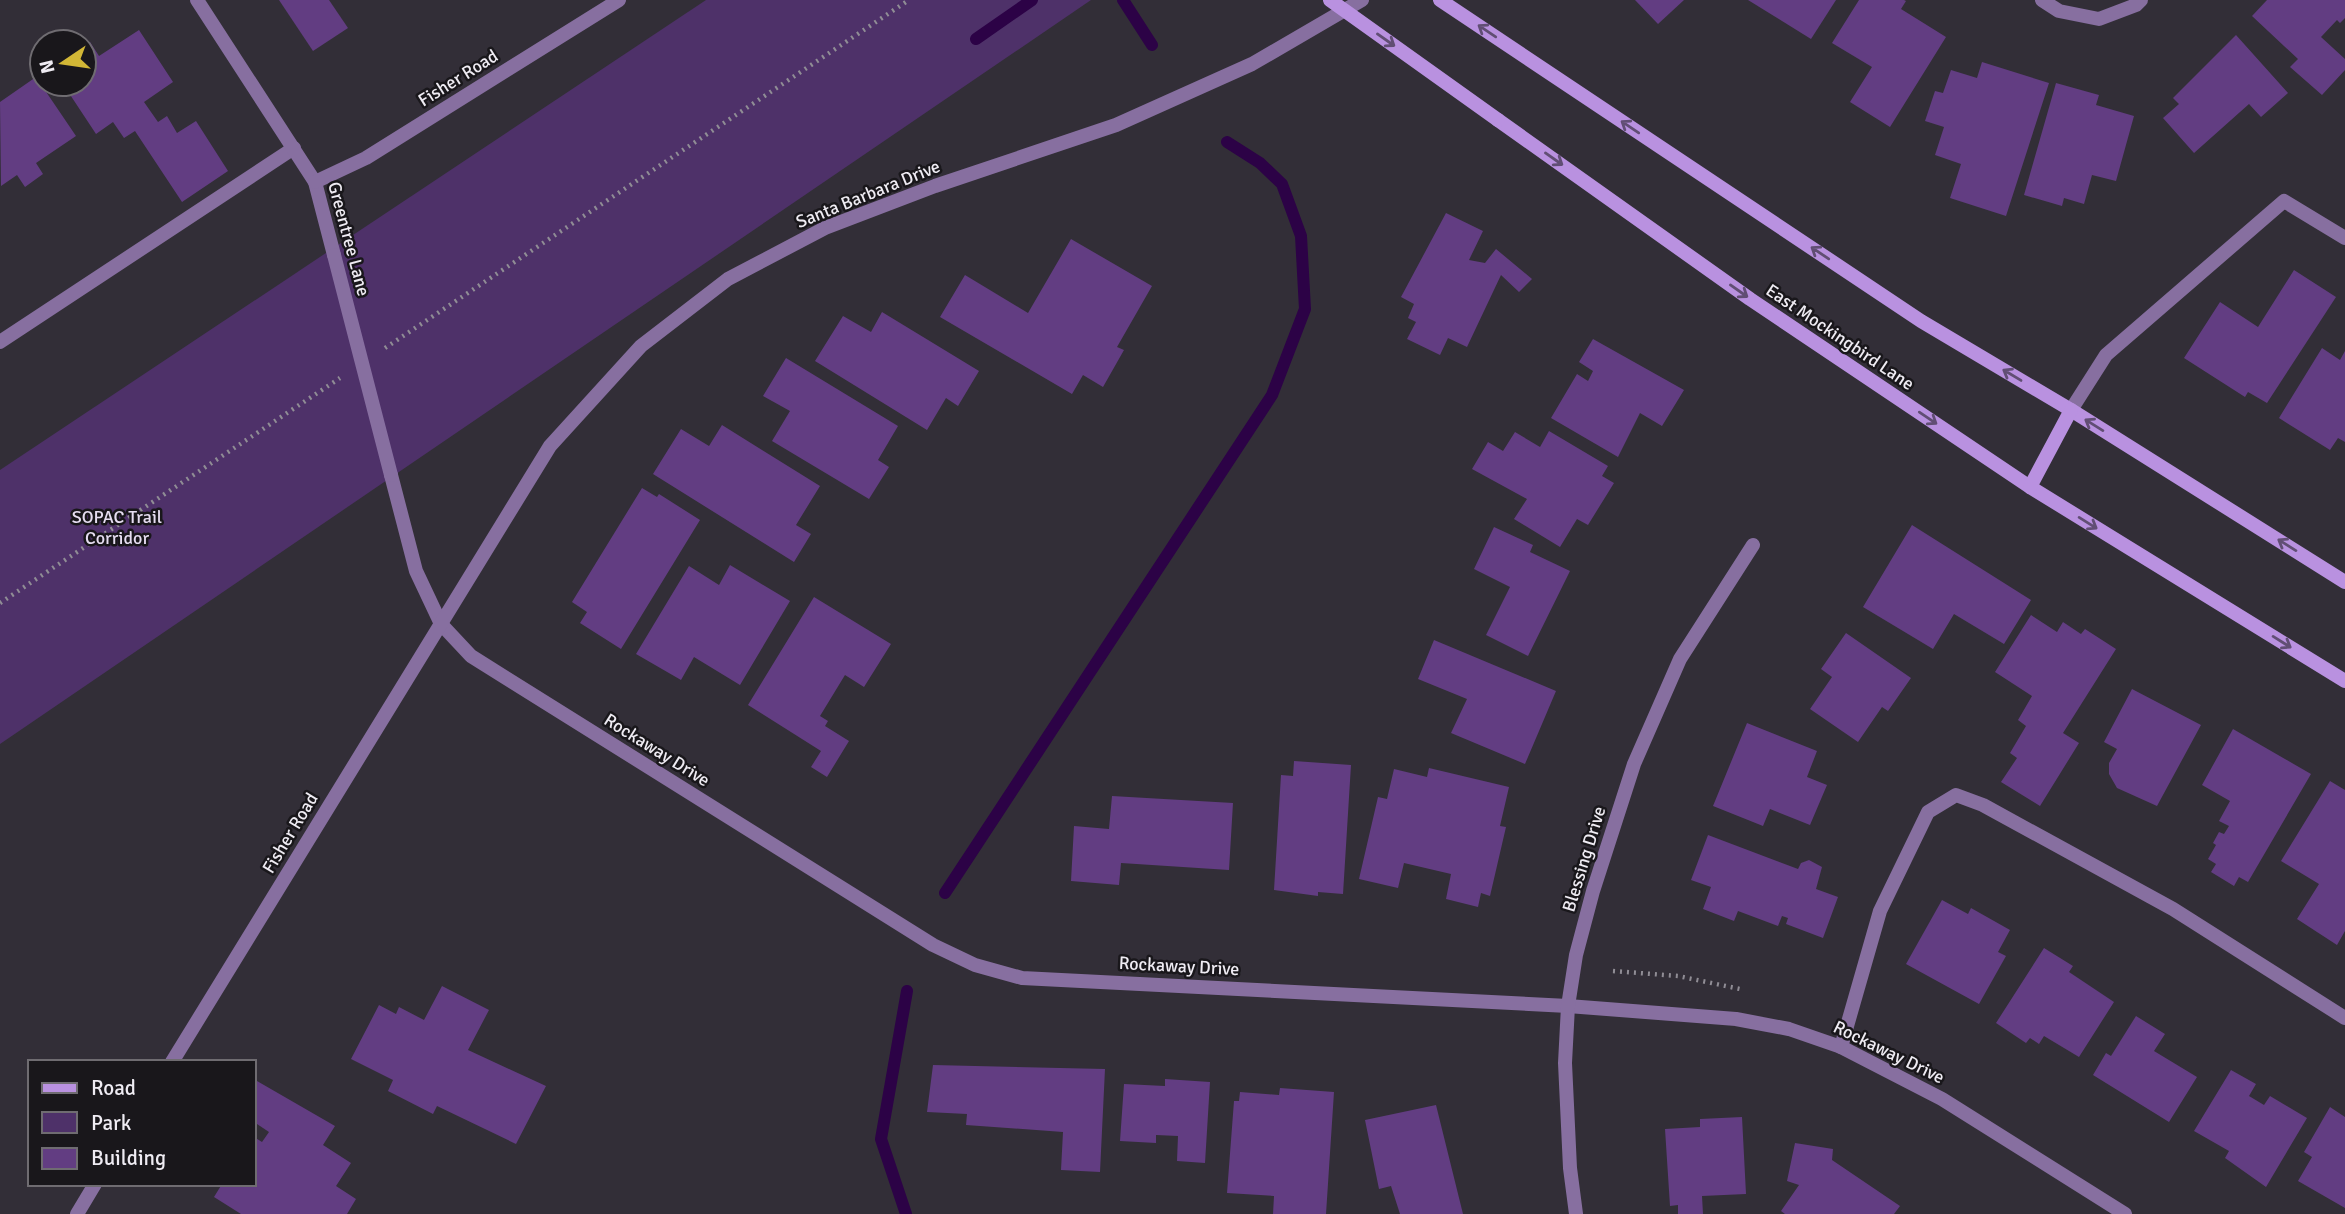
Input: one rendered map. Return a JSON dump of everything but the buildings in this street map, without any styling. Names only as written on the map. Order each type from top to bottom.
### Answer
[{"type":"main road","name":"East Mockingbird Lane","points":[[1330,0],[1750,299],[2030,487],[2345,681]]},
{"type":"main road","points":[[1440,0],[1921,321],[2071,410],[2345,582]]},
{"type":"main road","points":[[2030,487],[2071,410]]},
{"type":"street","name":"Greentree Lane","points":[[197,0],[315,182],[391,475]]},
{"type":"street","name":"Fisher Road","points":[[315,182],[366,158],[619,0]]},
{"type":"street","name":"Santa Barbara Drive","points":[[440,624],[550,446],[640,346],[728,279],[825,228],[935,186],[1116,125],[1252,64],[1362,0]]},
{"type":"street","points":[[2042,0],[2059,11],[2099,19],[2136,5],[2141,0]]},
{"type":"street","points":[[0,342],[294,148]]},
{"type":"street","points":[[2071,410],[2106,355],[2284,201],[2345,238]]},
{"type":"street","name":"Rockaway Drive","points":[[391,475],[416,571],[440,624],[471,656],[910,930],[975,965],[1022,978],[1568,1006],[1736,1019],[1789,1029],[1841,1047],[1942,1099],[2125,1214]]},
{"type":"street","name":"Blessing Drive","points":[[1576,1214],[1570,1168],[1565,1063],[1568,1006],[1576,956],[1593,891],[1634,764],[1680,659],[1753,545]]},
{"type":"street","name":"Fisher Road","points":[[173,1060],[440,624]]},
{"type":"street","points":[[1841,1047],[1880,911],[1928,812],[1955,794],[1983,805],[2173,909],[2345,1018]]},
{"type":"street","points":[[77,1214],[94,1186]]},
{"type":"path","points":[[385,348],[909,0]]},
{"type":"path","points":[[0,603],[350,371]]},
{"type":"green space","name":"SOPAC Trail Corridor","points":[[706,0],[1091,0],[0,744],[0,470]]},
{"type":"waterway","points":[[976,39],[1032,0]]},
{"type":"waterway","points":[[1123,0],[1152,45]]},
{"type":"waterway","points":[[945,893],[1272,395],[1305,309],[1301,236],[1282,184],[1260,163],[1227,142]]},
{"type":"waterway","points":[[906,1214],[881,1139],[907,991]]}]
